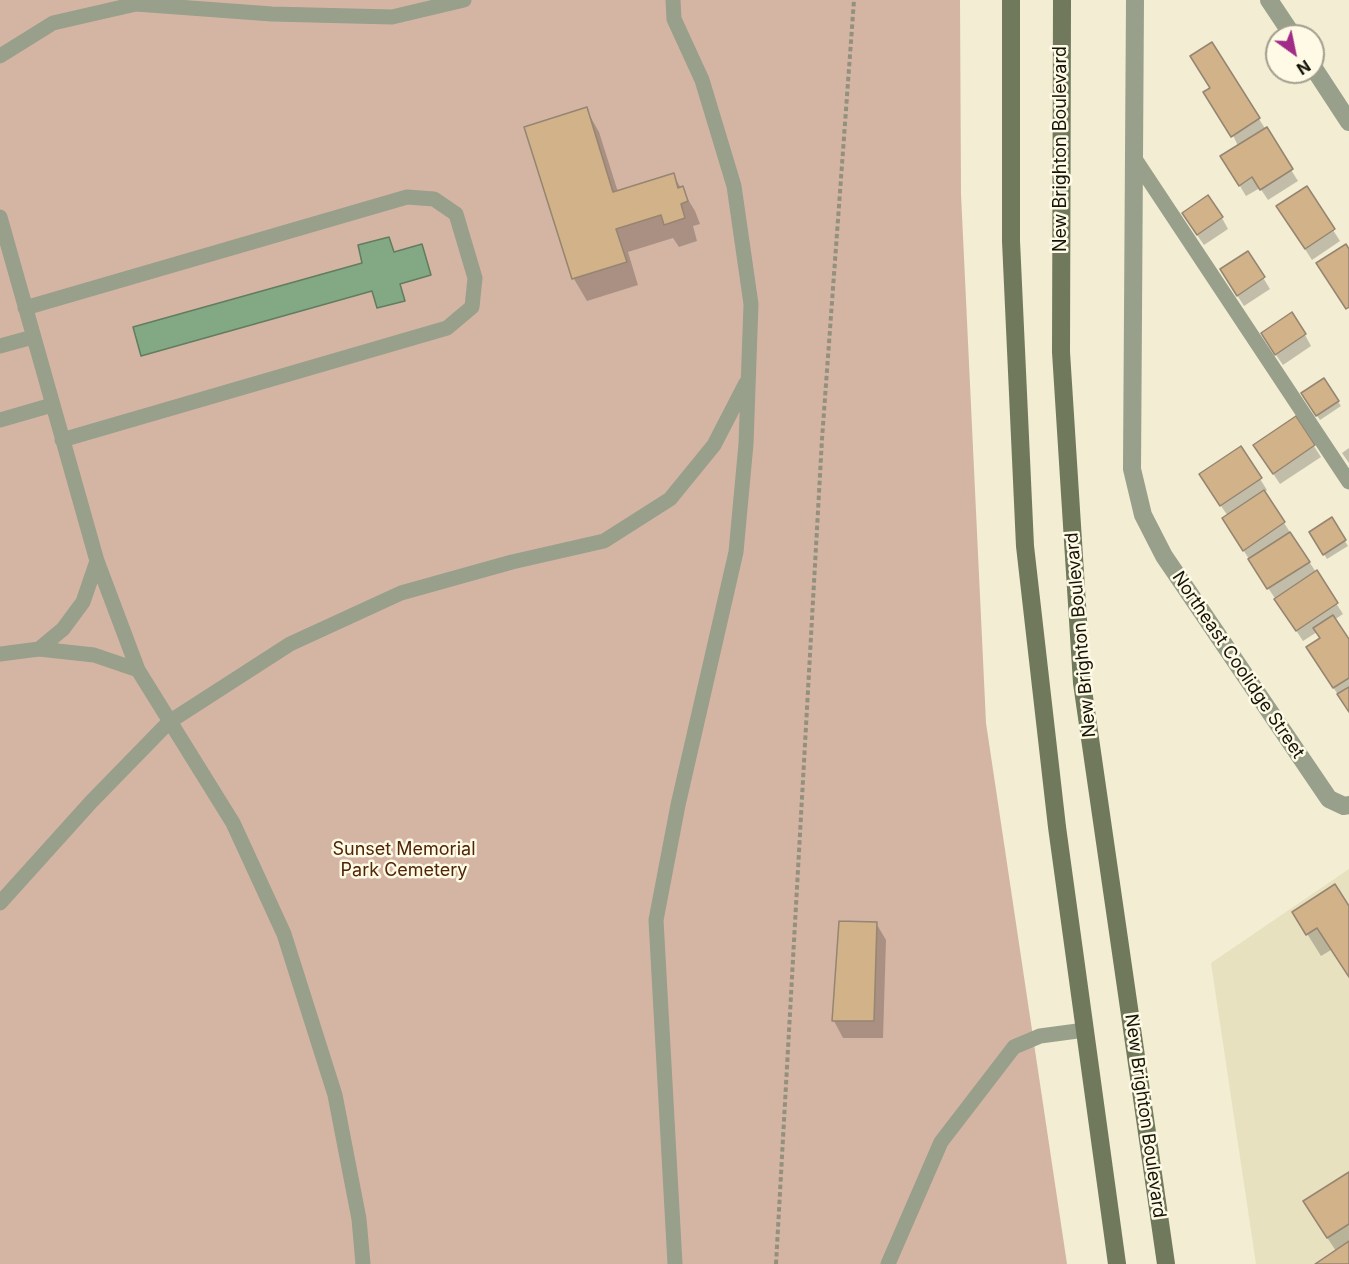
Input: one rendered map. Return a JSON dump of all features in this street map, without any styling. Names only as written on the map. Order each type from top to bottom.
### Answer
[{"type":"main road","points":[[1011,0],[1011,241],[1025,546],[1057,827],[1117,1264]]},
{"type":"main road","name":"New Brighton Boulevard","points":[[1062,0],[1061,352],[1082,682],[1166,1264]]},
{"type":"street","points":[[1269,0],[1285,24]]},
{"type":"street","points":[[1135,159],[1137,1]]},
{"type":"street","points":[[1324,84],[1349,122]]},
{"type":"street","name":"Northeast Coolidge Street","points":[[1135,159],[1132,469],[1143,515],[1164,556],[1329,799],[1346,805]]},
{"type":"lane","points":[[0,56],[53,23],[136,4],[272,14],[392,17],[464,0]]},
{"type":"lane","points":[[673,0],[674,19],[702,80],[734,186],[751,304],[746,444],[736,552],[678,804],[656,920],[675,1264]]},
{"type":"lane","points":[[1135,159],[1349,482]]},
{"type":"lane","points":[[25,308],[407,197],[434,199],[456,214],[475,278],[472,307],[447,328],[62,440]]},
{"type":"lane","points":[[0,217],[97,561],[138,670],[233,823],[284,934],[335,1095],[359,1219],[363,1264]]},
{"type":"lane","points":[[0,346],[33,337]]},
{"type":"lane","points":[[0,903],[91,802],[170,722],[290,644],[401,593],[512,562],[604,541],[670,499],[714,445],[748,378]]},
{"type":"lane","points":[[0,420],[52,405]]},
{"type":"lane","points":[[39,649],[63,629],[83,602],[97,561]]},
{"type":"lane","points":[[0,654],[39,649],[94,655],[138,670]]},
{"type":"lane","points":[[888,1264],[941,1142],[1014,1047],[1040,1036],[1084,1030]]},
{"type":"path","points":[[777,1264],[822,439],[854,0]]},
{"type":"shaded area","points":[[389,237],[394,252],[422,244],[431,275],[400,284],[405,301],[377,308],[372,291],[141,356],[133,327],[362,263],[358,245]]},
{"type":"shaded area","points":[[1349,869],[1349,1264],[1256,1264],[1211,963]]},
{"type":"green space","name":"Sunset Memorial Park Cemetery","points":[[0,0],[960,0],[961,194],[986,723],[1067,1264],[0,1264]]},
{"type":"building","points":[[1212,42],[1260,118],[1231,137],[1203,92],[1210,88],[1190,56]]},
{"type":"building","points":[[587,107],[613,192],[674,173],[678,188],[683,186],[688,201],[681,204],[685,218],[664,225],[661,215],[616,229],[627,262],[572,279],[524,127]]},
{"type":"building","points":[[1267,127],[1293,169],[1260,190],[1252,177],[1239,186],[1220,156]]},
{"type":"building","points":[[1307,186],[1335,229],[1305,249],[1276,206]]},
{"type":"building","points":[[1208,195],[1223,217],[1197,235],[1182,213]]},
{"type":"building","points":[[1346,244],[1349,249],[1349,307],[1346,309],[1316,263]]},
{"type":"building","points":[[1248,251],[1265,277],[1237,296],[1220,269]]},
{"type":"building","points":[[1292,312],[1306,334],[1275,355],[1261,333]]},
{"type":"building","points":[[1324,378],[1339,401],[1316,416],[1301,393]]},
{"type":"building","points":[[1296,416],[1315,445],[1273,474],[1253,445]]},
{"type":"building","points":[[1241,446],[1262,478],[1220,506],[1199,474]]},
{"type":"building","points":[[1264,490],[1285,522],[1243,551],[1222,518]]},
{"type":"building","points":[[1332,517],[1346,540],[1323,555],[1309,532]]},
{"type":"building","points":[[1290,532],[1310,562],[1267,589],[1248,559]]},
{"type":"building","points":[[1317,570],[1338,603],[1296,631],[1274,599]]},
{"type":"building","points":[[1333,615],[1349,639],[1349,678],[1333,688],[1306,647],[1320,638],[1313,628]]},
{"type":"building","points":[[1349,687],[1349,712],[1337,694]]},
{"type":"building","points":[[1335,884],[1349,906],[1349,977],[1317,928],[1306,935],[1292,912]]},
{"type":"building","points":[[839,921],[877,922],[874,1021],[832,1021]]},
{"type":"building","points":[[1349,1172],[1349,1224],[1327,1238],[1303,1201]]},
{"type":"building","points":[[1349,1241],[1349,1264],[1315,1264]]}]
